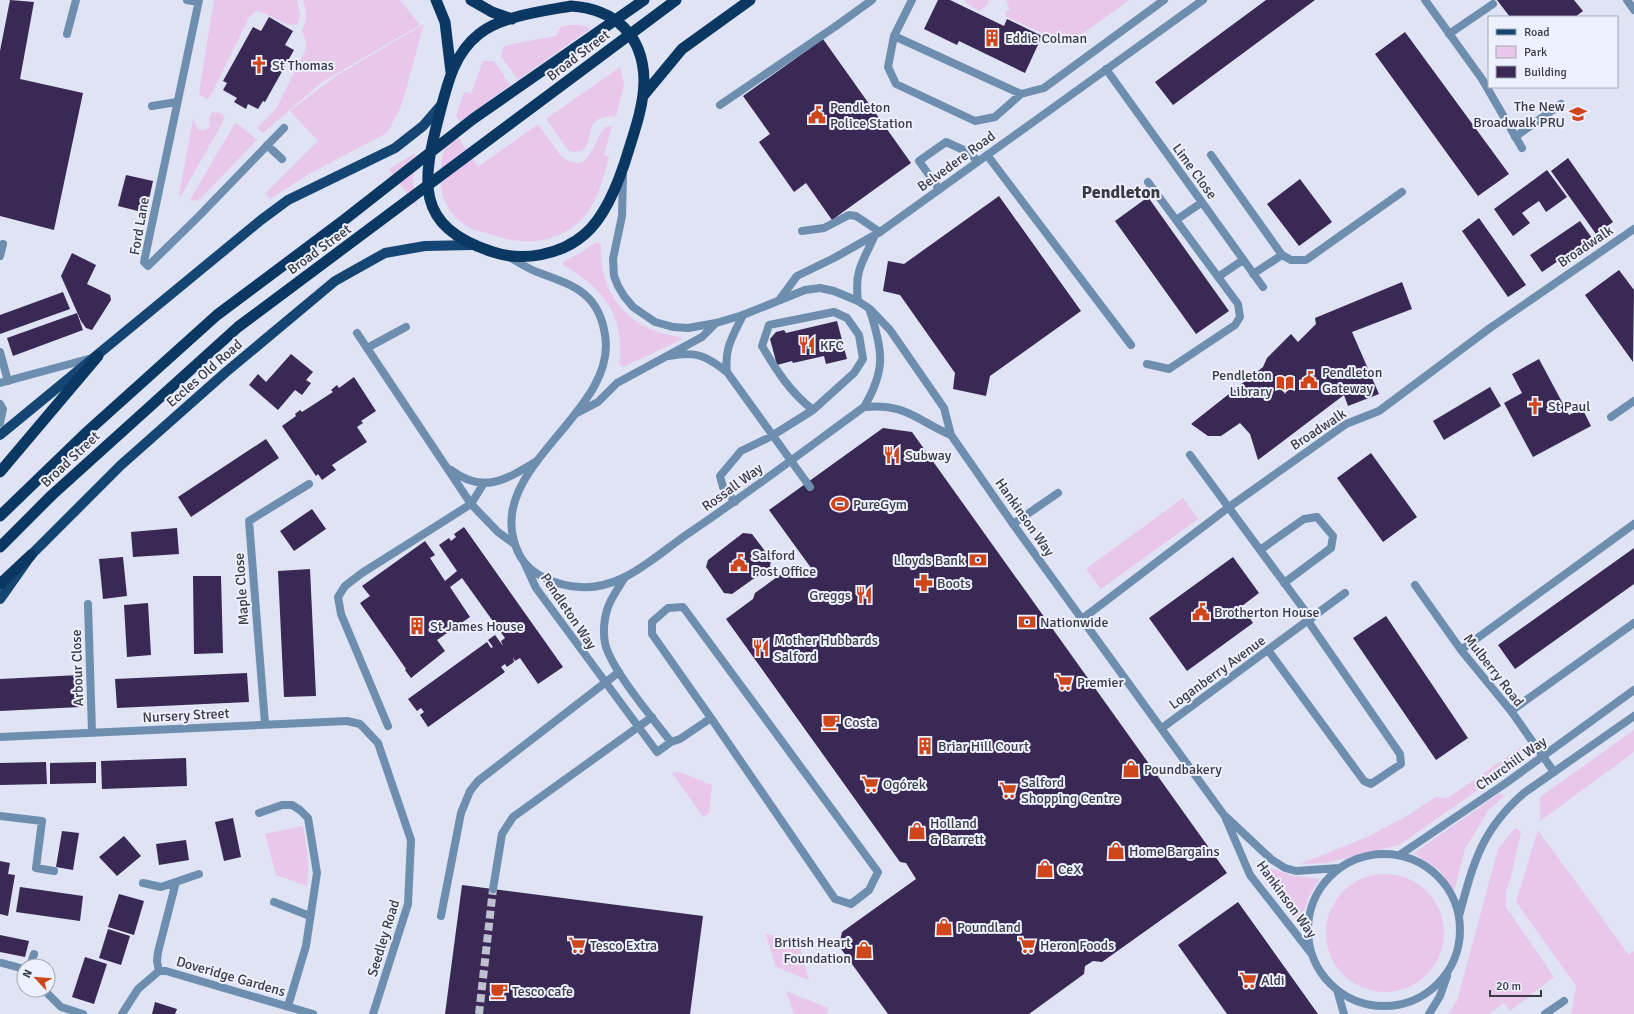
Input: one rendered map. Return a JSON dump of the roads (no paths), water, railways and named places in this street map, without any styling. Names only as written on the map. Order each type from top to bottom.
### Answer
[{"type":"highway","points":[[436,0],[445,22],[451,72]]},
{"type":"highway","points":[[471,0],[492,12],[512,18]]},
{"type":"highway","points":[[553,10],[569,0]]},
{"type":"highway","name":"Broad Street","points":[[0,516],[88,431],[217,315],[344,220],[473,119],[644,0]]},
{"type":"highway","name":"Broad Street","points":[[0,547],[52,496],[238,328],[676,0]]},
{"type":"highway","points":[[642,97],[682,49],[750,0]]},
{"type":"highway","points":[[571,6],[583,7],[609,15],[625,27],[636,44],[638,52],[644,80],[642,97],[622,172],[600,216],[586,233],[572,244],[558,250],[538,255],[508,257],[472,245],[460,238],[449,229],[435,212],[430,201],[426,179],[432,142],[451,72],[459,55],[481,32],[512,18],[571,6]]},
{"type":"highway","points":[[0,472],[98,356]]},
{"type":"highway","points":[[0,584],[31,555]]},
{"type":"main road","points":[[0,435],[98,356],[202,267],[288,200],[395,148],[424,126],[442,104]]},
{"type":"main road","name":"Eccles Old Road","points":[[0,599],[31,555],[121,465],[226,372],[335,282],[385,253],[425,246],[472,245]]},
{"type":"street","points":[[67,34],[76,0]]},
{"type":"street","points":[[188,0],[198,1]]},
{"type":"street","points":[[720,105],[872,0]]},
{"type":"street","points":[[912,0],[894,36],[888,67],[896,84],[975,121],[995,117],[1021,94],[1044,88],[1164,0]]},
{"type":"street","name":"Belvedere Road","points":[[780,299],[797,276],[834,258],[877,233],[1203,0]]},
{"type":"street","points":[[1425,0],[1482,79],[1522,148]]},
{"type":"street","points":[[1627,0],[1634,10]]},
{"type":"street","name":"Ford Lane","points":[[198,1],[144,262],[148,266],[199,216],[284,128]]},
{"type":"street","points":[[1449,34],[1493,4]]},
{"type":"street","points":[[894,36],[1021,94]]},
{"type":"street","name":"Lime Close","points":[[1106,70],[1263,287]]},
{"type":"street","points":[[152,106],[177,102]]},
{"type":"street","points":[[1515,137],[1561,104]]},
{"type":"street","points":[[939,189],[920,161],[946,142],[968,152],[978,161]]},
{"type":"street","points":[[267,145],[282,159]]},
{"type":"street","points":[[987,155],[1131,345]]},
{"type":"street","points":[[1211,155],[1282,255],[1291,260],[1306,260],[1402,192]]},
{"type":"street","points":[[622,172],[622,216],[613,259],[614,276],[624,296],[644,316],[655,322],[673,327],[688,328],[716,323],[743,315],[780,299]]},
{"type":"street","points":[[1147,364],[1168,369],[1235,325],[1240,317],[1238,304],[1148,182]]},
{"type":"street","points":[[1176,220],[1202,203]]},
{"type":"street","points":[[802,231],[824,228],[849,215],[856,216],[877,233],[858,272],[856,284],[858,301]]},
{"type":"street","name":"Broadwalk","points":[[1082,620],[1229,507],[1346,424],[1379,411],[1490,328],[1634,229]]},
{"type":"street","points":[[0,256],[3,244]]},
{"type":"street","points":[[1253,274],[1282,255]]},
{"type":"street","name":"Pendleton Way","points":[[508,257],[536,271],[567,282],[578,288],[586,295],[600,314],[606,336],[605,360],[596,381],[576,413],[537,461],[520,489],[512,510],[511,526],[513,543],[536,588],[604,683],[657,752],[671,742]]},
{"type":"street","points":[[1218,277],[1243,260]]},
{"type":"street","name":"Hankinson Way","points":[[780,299],[805,290],[820,288],[834,290],[858,301],[870,309],[890,330],[944,408],[951,435],[1082,620],[1224,815],[1266,854],[1285,868],[1296,871],[1339,868]]},
{"type":"street","points":[[870,309],[881,352],[876,384],[864,407],[889,407],[913,413],[936,428],[951,435]]},
{"type":"street","points":[[735,502],[723,487],[720,476],[741,450],[770,437],[813,410],[854,373],[863,359],[859,335],[847,318],[834,312],[769,325],[762,346],[777,373],[801,401],[813,410]]},
{"type":"street","points":[[727,372],[725,357],[743,315]]},
{"type":"street","points":[[576,413],[598,402],[617,383],[702,337],[716,323]]},
{"type":"street","points":[[367,348],[406,326]]},
{"type":"street","points":[[357,333],[471,504],[498,532],[513,543]]},
{"type":"street","points":[[0,352],[4,382],[98,356]]},
{"type":"street","points":[[668,356],[688,353],[701,356],[713,361],[727,372],[810,487]]},
{"type":"street","points":[[1612,417],[1634,401]]},
{"type":"street","points":[[0,404],[2,416],[0,423]]},
{"type":"street","name":"Rossall Way","points":[[524,564],[537,574],[552,581],[579,587],[594,587],[625,577],[735,502],[864,407]]},
{"type":"street","points":[[1190,455],[1284,583],[1400,754],[1401,764],[1372,784],[1364,781],[1268,650]]},
{"type":"street","points":[[448,468],[459,476],[484,483],[496,483],[508,479],[537,461]]},
{"type":"street","points":[[388,726],[341,614],[338,597],[345,586],[362,573],[471,504],[484,483]]},
{"type":"street","name":"Maple Close","points":[[265,724],[249,521],[309,484]]},
{"type":"street","points":[[1014,524],[1058,493]]},
{"type":"street","points":[[1260,550],[1304,519],[1317,517],[1333,536],[1330,548],[1284,583]]},
{"type":"street","points":[[1461,650],[1634,524]]},
{"type":"street","points":[[625,577],[607,609],[604,631],[605,644],[619,672],[671,742],[680,739],[711,718]]},
{"type":"street","name":"Mulberry Road","points":[[1415,585],[1461,650],[1511,711],[1554,772]]},
{"type":"street","name":"Loganberry Avenue","points":[[1162,728],[1345,594]]},
{"type":"street","name":"Arbour Close","points":[[88,604],[92,732]]},
{"type":"street","points":[[683,607],[878,872],[869,890],[851,904],[835,899],[711,718],[652,634],[652,622],[668,608],[683,607]]},
{"type":"street","points":[[1511,711],[1634,623]]},
{"type":"street","points":[[441,916],[461,813],[470,791],[478,781],[619,672]]},
{"type":"street","name":"Churchill Way","points":[[1401,854],[1543,757],[1634,690]]},
{"type":"street","points":[[1459,916],[1476,858],[1484,839],[1512,804],[1554,772],[1634,716]]},
{"type":"street","points":[[493,889],[502,834],[513,817],[652,717]]},
{"type":"street","name":"Nursery Street","points":[[0,737],[347,721],[360,724],[369,733]]},
{"type":"street","name":"Seedley Road","points":[[369,733],[378,743],[411,840],[408,904],[373,1014]]},
{"type":"street","points":[[258,813],[282,805],[292,805],[308,818],[317,873],[306,946],[288,1006]]},
{"type":"street","name":"Hankinson Way","points":[[1224,815],[1250,875],[1312,954]]},
{"type":"street","points":[[0,816],[42,821],[36,868],[54,871]]},
{"type":"street","points":[[1429,1014],[1440,996],[1448,971],[1456,954],[1460,935],[1459,916],[1452,895],[1438,877],[1421,864],[1401,854],[1380,853],[1358,858],[1339,868],[1322,887],[1311,908],[1308,931],[1312,954],[1322,974],[1337,990],[1355,1001],[1376,1006],[1397,1006],[1417,999],[1434,987],[1448,971]]},
{"type":"street","points":[[144,883],[161,887],[199,874]]},
{"type":"street","name":"Doveridge Gardens","points":[[176,882],[158,952],[157,961],[159,971],[166,971],[313,1014]]},
{"type":"street","points":[[274,902],[310,916]]},
{"type":"street","points":[[33,958],[34,954]]},
{"type":"street","points":[[2,963],[16,966]]},
{"type":"street","points":[[122,1014],[138,989],[159,971]]},
{"type":"street","points":[[1337,990],[1344,1014]]},
{"type":"street","points":[[52,998],[61,1007],[83,1014]]},
{"type":"street","points":[[1545,1014],[1564,1001]]},
{"type":"tunnel","points":[[479,1014],[493,889]]},
{"type":"place","name":"Eddie Colman","points":[[992,38]]},
{"type":"place","name":"St Thomas","points":[[259,65]]},
{"type":"place","name":"The New Broadwalk PRU","points":[[1578,114]]},
{"type":"place","name":"Pendleton Police Station","points":[[817,115]]},
{"type":"place","name":"KFC","points":[[807,345]]},
{"type":"place","name":"Pendleton Gateway","points":[[1309,380]]},
{"type":"place","name":"Pendleton Library","points":[[1285,383]]},
{"type":"place","name":"St Paul","points":[[1535,406]]},
{"type":"place","name":"Subway","points":[[892,455]]},
{"type":"place","name":"PureGym","points":[[840,504]]},
{"type":"place","name":"Lloyds Bank","points":[[978,560]]},
{"type":"place","name":"Salford Post Office","points":[[739,563]]},
{"type":"place","name":"Boots","points":[[924,583]]},
{"type":"place","name":"Greggs","points":[[864,595]]},
{"type":"place","name":"Brotherton House","points":[[1201,612]]},
{"type":"place","name":"Nationwide","points":[[1027,622]]},
{"type":"place","name":"St James House","points":[[417,626]]},
{"type":"place","name":"Mother Hubbards Salford","points":[[761,648]]},
{"type":"place","name":"Premier","points":[[1064,682]]},
{"type":"place","name":"Costa","points":[[831,722]]},
{"type":"place","name":"Briar Hill Court","points":[[925,746]]},
{"type":"place","name":"Poundbakery","points":[[1131,769]]},
{"type":"place","name":"Ogórek","points":[[870,784]]},
{"type":"place","name":"Salford Shopping Centre","points":[[1008,790]]},
{"type":"place","name":"Holland & Barrett","points":[[917,831]]},
{"type":"place","name":"Home Bargains","points":[[1116,851]]},
{"type":"place","name":"CeX","points":[[1045,869]]},
{"type":"place","name":"Poundland","points":[[944,927]]},
{"type":"place","name":"Tesco Extra","points":[[577,945]]},
{"type":"place","name":"Heron Foods","points":[[1027,945]]},
{"type":"place","name":"British Heart Foundation","points":[[864,950]]},
{"type":"place","name":"Aldi","points":[[1248,980]]},
{"type":"place","name":"Tesco cafe","points":[[499,991]]},
{"type":"district","name":"Pendleton","points":[[1121,192]]}]
